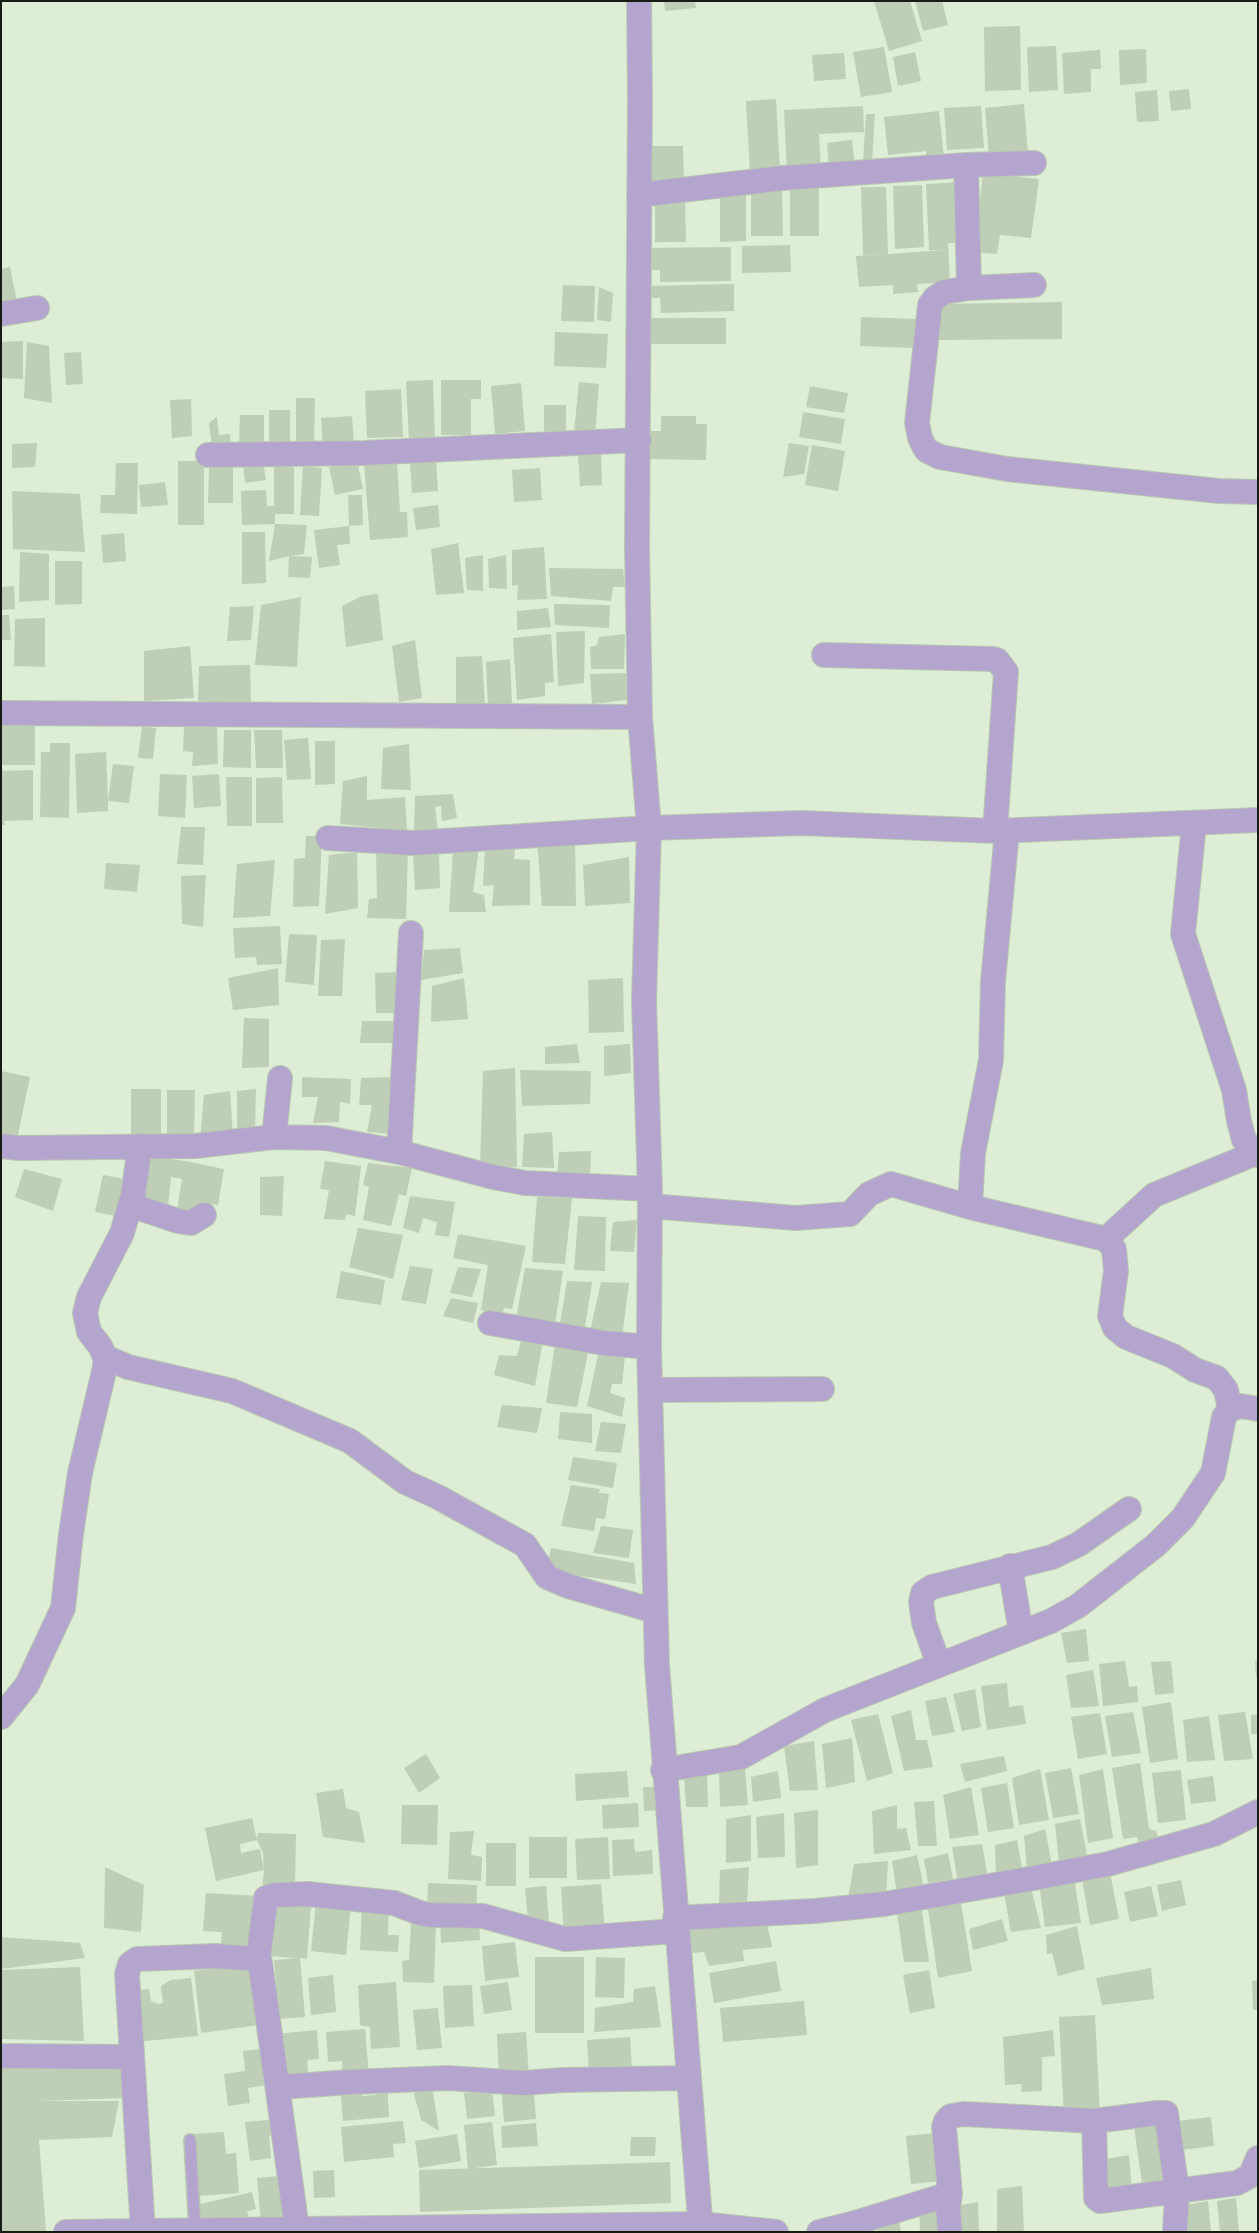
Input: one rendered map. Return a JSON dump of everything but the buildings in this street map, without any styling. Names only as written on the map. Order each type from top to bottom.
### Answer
[{"type":"street","points":[[639,1],[638,547],[640,717],[649,828],[644,1001],[650,1198],[649,1347],[655,1611],[663,1770],[700,2228]]},
{"type":"street","points":[[640,195],[783,178],[966,166],[1034,164]]},
{"type":"street","points":[[966,166],[969,288]]},
{"type":"street","points":[[1034,285],[969,288],[944,292],[935,298],[930,305],[917,423],[920,438],[926,450],[940,457],[1006,469],[1219,492],[1258,492]]},
{"type":"street","points":[[1,314],[37,308]]},
{"type":"street","points":[[208,455],[364,453],[639,440]]},
{"type":"street","points":[[824,655],[993,659],[997,660],[1006,672],[991,1060],[989,1081],[973,1153],[970,1207]]},
{"type":"street","points":[[1,713],[640,717]]},
{"type":"street","points":[[328,838],[437,843],[649,828],[802,823],[1001,831],[1258,820]]},
{"type":"street","points":[[1106,1239],[1154,1195],[1257,1154],[1244,1140],[1234,1090],[1183,934],[1194,824]]},
{"type":"street","points":[[399,1152],[411,933]]},
{"type":"street","points":[[274,1136],[280,1078]]},
{"type":"street","points":[[1,1146],[18,1148],[205,1145],[274,1136],[326,1138],[399,1152],[493,1177],[525,1183],[796,1218],[850,1214],[868,1194],[891,1184],[970,1207],[1106,1239],[1114,1249],[1116,1271],[1110,1316],[1115,1328],[1126,1337],[1173,1356],[1194,1370],[1216,1378],[1226,1390],[1230,1410]]},
{"type":"street","points":[[1,1717],[27,1686],[63,1608],[80,1473],[105,1367],[105,1357],[90,1332],[85,1313],[88,1296],[122,1233],[130,1205],[140,1146]]},
{"type":"street","points":[[130,1205],[178,1221],[191,1223],[204,1215]]},
{"type":"street","points":[[490,1323],[604,1343],[649,1347]]},
{"type":"street","points":[[105,1357],[128,1367],[232,1391],[350,1441],[405,1482],[436,1496],[525,1545],[547,1577],[568,1586],[655,1611]]},
{"type":"street","points":[[650,1390],[822,1389]]},
{"type":"street","points":[[663,1770],[741,1757],[825,1710],[1051,1621],[1078,1606],[1156,1545],[1183,1518],[1213,1473],[1224,1417],[1230,1410],[1240,1406],[1258,1409]]},
{"type":"street","points":[[939,1665],[924,1623],[921,1602],[923,1593],[932,1587],[1052,1557],[1080,1544],[1129,1509]]},
{"type":"street","points":[[1010,1566],[1021,1633]]},
{"type":"street","points":[[297,2229],[279,2087],[260,1962],[258,1960],[266,1898],[275,1895],[307,1894],[394,1903],[430,1915],[483,1916],[565,1939],[676,1924],[884,1904],[1019,1881],[1108,1864],[1214,1834],[1258,1812]]},
{"type":"street","points":[[157,2231],[132,2057],[127,1974],[130,1964],[137,1959],[214,1956],[258,1960]]},
{"type":"street","points":[[1,2056],[132,2057]]},
{"type":"street","points":[[279,2087],[448,2078],[523,2083],[563,2080],[688,2078]]},
{"type":"street","points":[[950,2232],[948,2208],[950,2194],[945,2155],[944,2127],[946,2121],[952,2116],[964,2114],[1094,2121],[1166,2113],[1177,2191],[1176,2232]]},
{"type":"street","points":[[1094,2121],[1096,2198],[1100,2201],[1237,2183],[1250,2176],[1258,2158]]},
{"type":"street","points":[[819,2232],[950,2194]]},
{"type":"street","points":[[66,2232],[297,2229],[700,2228],[776,2232]]},
{"type":"lane","points":[[190,2140],[195,2230]]}]
